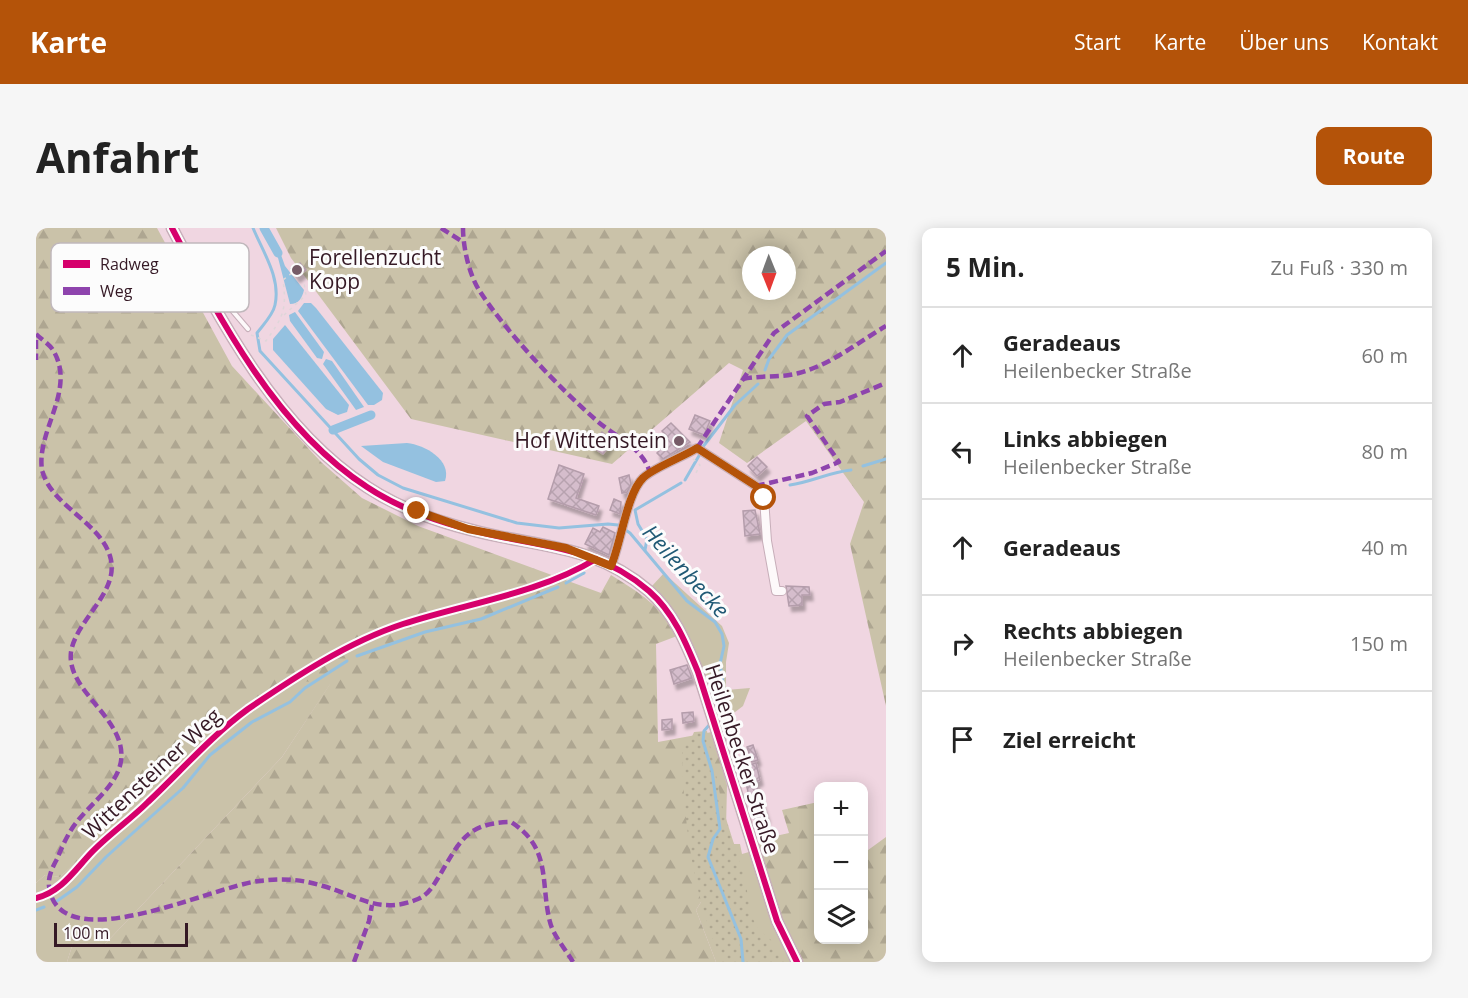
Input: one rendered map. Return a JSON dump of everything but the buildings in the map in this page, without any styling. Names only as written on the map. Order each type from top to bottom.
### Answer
[{"type":"main road","name":"Heilenbecker Straße","points":[[172,228],[180,243]]},
{"type":"main road","name":"Heilenbecker Straße","points":[[218,312],[239,348],[276,398],[325,453],[368,488],[417,511],[468,529],[566,548],[596,559],[611,566],[650,592],[683,635],[718,729],[777,921],[797,962]]},
{"type":"street","points":[[611,566],[625,521],[642,479],[697,448],[756,486],[764,498],[767,541],[776,591],[782,591]]},
{"type":"street","name":"Wittensteiner Weg","points":[[36,898],[50,894],[79,869],[90,854],[148,802],[199,750],[247,710],[337,654],[402,624],[509,594],[574,571],[596,559]]},
{"type":"lane","points":[[233,312],[248,329]]},
{"type":"path","points":[[283,316],[286,300],[283,280],[293,273]]},
{"type":"path","points":[[251,336],[266,341],[283,316],[306,295],[304,283]]},
{"type":"path","points":[[694,477],[700,465],[696,462]]},
{"type":"green space","points":[[36,228],[157,228],[165,243],[51,243],[51,312],[203,312],[232,366],[321,462],[362,498],[418,526],[601,593],[611,575],[640,594],[656,608],[677,636],[656,644],[658,742],[712,732],[727,785],[726,829],[721,870],[696,910],[716,962],[67,962],[73,943],[105,944],[282,757],[330,684],[283,679],[234,714],[60,877],[45,875],[36,883]]},
{"type":"green space","points":[[276,228],[886,228],[886,706],[850,544],[864,502],[806,421],[747,463],[719,443],[743,370],[729,363],[612,464],[411,419],[291,258]]},
{"type":"green space","points":[[664,573],[722,626],[729,643],[726,690],[750,688],[743,706],[722,722],[702,667],[686,632],[677,616],[652,586]]},
{"type":"green space","points":[[283,678],[331,683],[282,757],[105,944],[73,943],[67,962],[36,962],[36,883],[45,875],[60,877],[234,714]]},
{"type":"green space","points":[[707,731],[723,809],[745,879],[751,915],[758,929],[771,940],[784,962],[722,962],[703,909],[687,828],[682,745],[691,739],[694,732]]},
{"type":"green space","points":[[814,803],[814,944],[868,944],[868,850],[886,837],[886,962],[801,962],[781,919],[758,840],[789,833],[782,810]]},
{"type":"green space","points":[[730,844],[740,844],[742,854],[749,852],[775,928],[791,962],[716,962],[696,910],[721,870]]},
{"type":"water","points":[[280,252],[285,266],[304,290],[300,300],[293,304],[290,304],[277,254]]},
{"type":"water","points":[[304,303],[311,303],[316,308],[383,393],[382,400],[374,405],[368,405],[298,311]]},
{"type":"water","points":[[295,312],[324,352],[322,359],[317,358],[290,321],[289,315]]},
{"type":"water","points":[[285,325],[349,405],[347,412],[338,415],[326,409],[273,350],[273,339]]},
{"type":"water","points":[[326,359],[332,361],[364,407],[356,410],[323,364]]},
{"type":"water","points":[[407,443],[429,450],[441,460],[445,466],[445,481],[436,482],[383,462],[361,446]]},
{"type":"waterway","name":"Heilenbecke","points":[[253,228],[270,265],[276,285],[275,305],[268,320],[257,333],[260,351],[359,459],[378,475],[403,488],[517,523],[559,528],[608,524],[618,525],[630,533],[687,601],[715,622],[722,634],[724,646],[720,664],[726,702],[724,710],[715,719]]},
{"type":"waterway","points":[[264,228],[278,253]]},
{"type":"waterway","points":[[765,370],[769,359],[787,335],[886,263]]},
{"type":"waterway","points":[[702,448],[735,405],[758,384]]},
{"type":"waterway","points":[[333,430],[371,415]]},
{"type":"waterway","points":[[685,480],[700,454]]},
{"type":"waterway","points":[[863,466],[886,459]]},
{"type":"waterway","points":[[790,485],[851,470]]},
{"type":"waterway","points":[[645,550],[647,539],[638,524],[635,510],[681,483]]},
{"type":"waterway","points":[[566,583],[584,573]]},
{"type":"waterway","points":[[357,656],[425,632],[481,619],[558,587]]},
{"type":"waterway","points":[[57,901],[77,887],[106,857],[183,788],[210,755],[252,722],[290,702],[305,688],[347,661]]},
{"type":"waterway","name":"Heilenbecke","points":[[710,724],[704,731],[703,741],[712,771],[720,829],[713,839],[708,857],[741,939],[743,962]]},
{"type":"waterway","points":[[36,910],[44,907]]},
{"type":"marked path","points":[[441,228],[463,242]]},
{"type":"marked path","points":[[463,228],[465,252],[475,284],[490,306],[518,341],[565,392],[603,426],[635,449],[650,473]]},
{"type":"marked path","points":[[697,448],[774,333],[886,251]]},
{"type":"marked path","points":[[743,379],[792,375],[811,369],[833,359],[886,326]]},
{"type":"marked path","points":[[36,334],[53,350],[59,365],[61,380],[45,440],[42,470],[55,494],[96,533],[104,544],[110,556],[112,569],[104,593],[75,640],[71,652],[72,666],[86,693],[115,731],[120,746],[121,761],[109,787],[70,831],[52,869],[49,886],[59,908],[79,918],[107,919],[140,914],[237,886],[283,879],[315,884],[380,905],[404,903],[418,899],[427,893],[459,845],[473,831],[483,826],[511,822],[524,832],[539,855],[552,927],[573,962]]},
{"type":"marked path","points":[[36,340],[36,360]]},
{"type":"marked path","points":[[756,486],[812,473],[839,462],[807,416],[824,404],[840,402],[886,383]]},
{"type":"marked path","points":[[354,962],[369,921],[372,905]]},
{"type":"cycle path","points":[[172,228],[180,243]]},
{"type":"cycle path","points":[[218,312],[278,404],[305,435],[335,463],[367,487],[398,505],[432,518],[467,529],[561,549],[597,560],[632,578],[658,600],[678,629],[698,672],[777,921],[797,962]]},
{"type":"cycle path","points":[[36,898],[60,886],[98,846],[141,809],[234,719],[303,673],[342,650],[382,632],[550,581],[596,559]]},
{"type":"place","name":"Forellenzucht Kopp","points":[[297,270]]},
{"type":"place","name":"Hof Wittenstein","points":[[679,441]]},
{"type":"route","points":[[417,511],[468,529],[566,548],[611,566],[618,550],[630,503],[642,479],[697,448],[748,480],[756,486],[764,498]]}]
